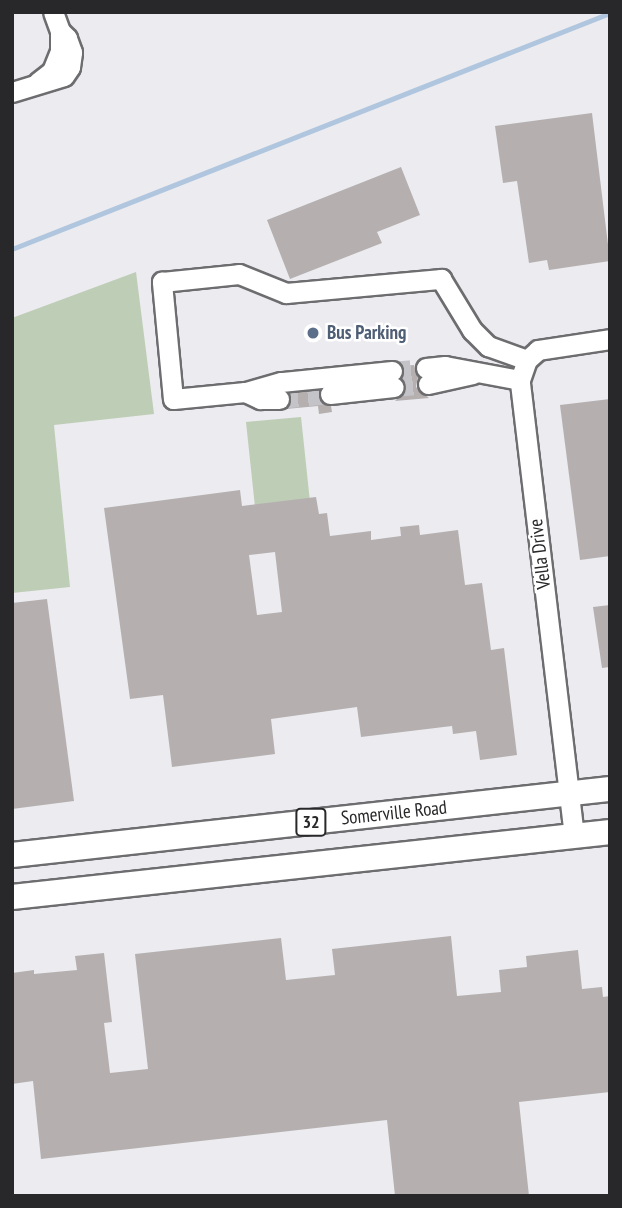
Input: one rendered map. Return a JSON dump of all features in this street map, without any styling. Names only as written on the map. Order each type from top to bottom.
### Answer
[{"type":"main road","name":"Somerville Road","points":[[12,855],[610,789]]},
{"type":"main road","name":"32","points":[[12,897],[610,832]]},
{"type":"street","points":[[12,92],[64,76],[70,68],[72,52],[67,38],[56,22]]},
{"type":"street","points":[[330,394],[393,379],[281,382],[245,392],[173,399],[162,282],[239,274],[286,293],[441,279],[472,330],[488,346],[527,360],[544,348],[610,339]]},
{"type":"street","name":"Vella Drive","points":[[527,360],[520,380],[573,836]]},
{"type":"street","points":[[427,376],[445,366],[520,380]]},
{"type":"street","points":[[245,392],[260,399],[279,399]]},
{"type":"green space","points":[[136,272],[154,414],[54,425],[70,587],[12,593],[12,318]]},
{"type":"green space","points":[[301,417],[310,502],[255,507],[246,422]]},
{"type":"building","points":[[592,113],[610,261],[549,270],[547,260],[529,263],[517,181],[503,183],[495,126]]},
{"type":"building","points":[[401,167],[420,215],[377,232],[382,243],[290,279],[267,220]]},
{"type":"building","points":[[414,365],[418,377],[416,387],[429,398],[395,401],[405,391],[403,366]]},
{"type":"building","points":[[318,391],[320,401],[331,406],[332,412],[319,414],[318,406],[286,409],[291,400],[290,393]]},
{"type":"building","points":[[610,399],[610,556],[580,560],[560,405]]},
{"type":"building","points":[[240,490],[242,506],[316,497],[319,514],[327,513],[330,536],[371,531],[371,540],[401,536],[400,527],[419,525],[420,535],[458,530],[465,585],[482,583],[491,650],[504,648],[517,755],[480,760],[476,731],[453,734],[452,726],[361,737],[357,707],[271,719],[275,754],[172,767],[163,695],[130,699],[104,508]],"holes":[[[275,552],[282,612],[257,615],[249,555]]]},
{"type":"building","points":[[47,599],[74,801],[12,809],[12,603]]},
{"type":"building","points":[[610,605],[610,667],[602,668],[593,607]]},
{"type":"building","points":[[451,936],[457,996],[501,992],[499,970],[527,967],[526,956],[578,950],[582,989],[602,987],[603,997],[610,996],[610,1092],[519,1102],[529,1196],[395,1196],[387,1120],[41,1159],[33,1081],[12,1084],[12,973],[77,970],[75,956],[104,953],[112,1022],[104,1023],[110,1073],[148,1069],[135,954],[281,938],[286,980],[335,975],[332,949]]},
{"type":"waterway","points":[[12,249],[610,13]]},
{"type":"tunnel","points":[[392,371],[426,368]]},
{"type":"tunnel","points":[[394,387],[428,384]]},
{"type":"tunnel","points":[[279,399],[330,394]]},
{"type":"place","name":"Bus Parking","points":[[313,333]]}]
